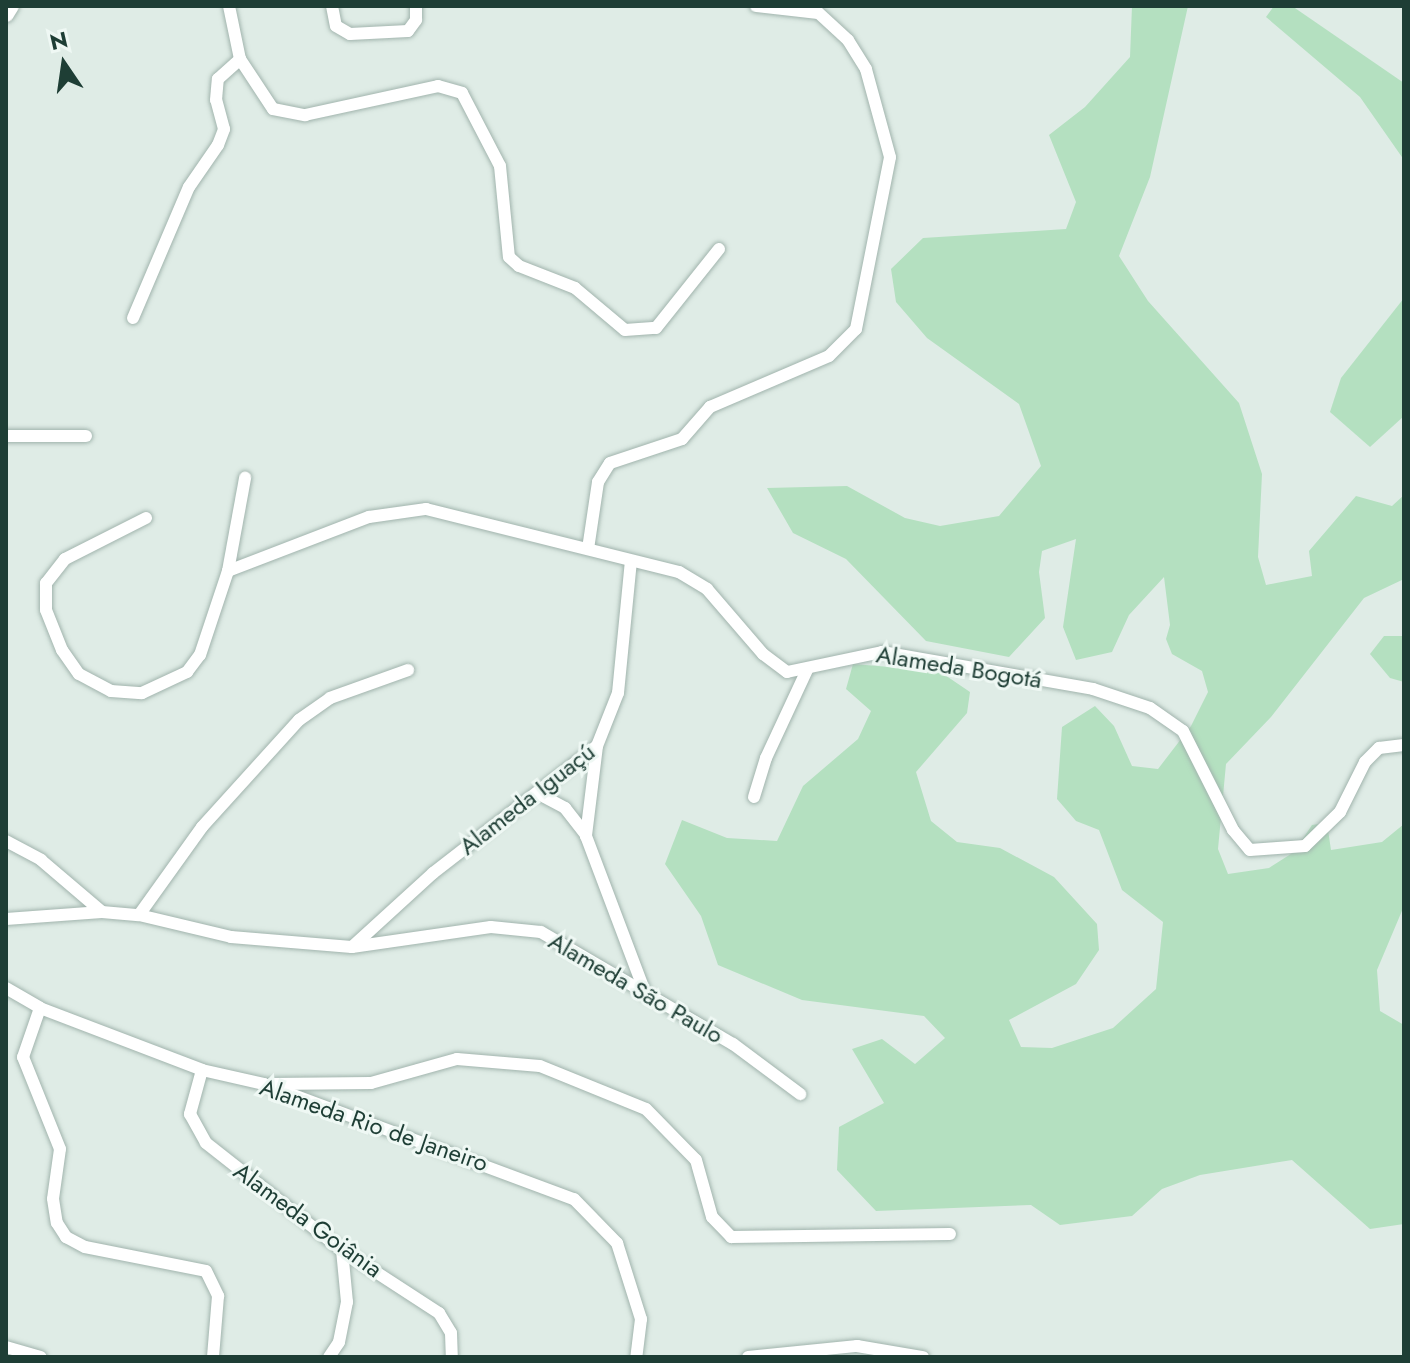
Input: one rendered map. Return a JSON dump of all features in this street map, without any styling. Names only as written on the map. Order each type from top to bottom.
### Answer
[{"type":"street","points":[[6,14],[11,6]]},
{"type":"street","points":[[229,6],[240,59],[273,109],[287,114],[317,113],[438,86],[462,93],[500,166],[509,257],[519,266],[575,288],[625,330],[656,328],[719,249]]},
{"type":"street","points":[[332,6],[336,26],[350,34],[408,31],[416,20],[416,6]]},
{"type":"street","points":[[588,549],[598,482],[610,463],[682,439],[710,407],[829,356],[856,329],[890,157],[866,69],[848,40],[814,9],[756,6]]},
{"type":"street","points":[[133,318],[189,187],[218,145],[224,129],[216,100],[218,79],[240,59]]},
{"type":"street","points":[[6,436],[86,436]]},
{"type":"street","points":[[146,518],[65,559],[46,583],[46,610],[62,650],[79,674],[95,685],[142,693],[187,672],[200,655],[228,571],[245,478]]},
{"type":"street","points":[[228,571],[325,531],[405,510],[426,509],[693,579],[722,602],[769,661],[787,672],[807,670]]},
{"type":"street","name":"Alameda Iguaçú","points":[[352,947],[433,873],[597,746],[618,693],[631,561]]},
{"type":"street","name":"Alameda Bogotá","points":[[807,670],[850,655],[882,652],[1093,689],[1150,708],[1183,731],[1233,830],[1250,850],[1305,846],[1340,812],[1365,762],[1387,745]]},
{"type":"street","points":[[139,915],[202,827],[299,720],[330,698],[408,670]]},
{"type":"street","points":[[754,797],[766,758],[807,670]]},
{"type":"street","points":[[1387,745],[1404,736]]},
{"type":"street","points":[[1387,745],[1404,745]]},
{"type":"street","points":[[586,836],[597,746]]},
{"type":"street","points":[[537,793],[565,808],[586,836],[646,995]]},
{"type":"street","points":[[6,841],[41,860],[102,912]]},
{"type":"street","name":"Alameda São Paulo","points":[[6,919],[102,912],[139,915],[245,940],[352,947],[491,927],[525,928],[561,942],[758,1061],[800,1094]]},
{"type":"street","name":"Alameda Rio de Janeiro","points":[[6,988],[40,1008],[202,1070],[264,1084],[574,1199],[617,1243],[641,1319],[636,1357]]},
{"type":"street","points":[[40,1008],[23,1057],[29,1081],[50,1117],[60,1149],[53,1199],[57,1223],[66,1237],[85,1247],[206,1271],[218,1296],[213,1357]]},
{"type":"street","points":[[264,1084],[371,1083],[457,1059],[522,1062],[560,1072],[646,1109],[696,1160],[712,1217],[731,1237],[950,1234]]},
{"type":"street","name":"Alameda Goiânia","points":[[202,1070],[190,1101],[198,1133],[342,1250],[439,1313],[451,1333],[452,1357]]},
{"type":"street","points":[[329,1357],[339,1342],[347,1302],[342,1250]]},
{"type":"street","points":[[748,1357],[857,1346],[923,1357]]},
{"type":"street","points":[[6,1347],[41,1357]]},
{"type":"green space","points":[[1132,6],[1188,6],[1150,177],[1119,256],[1148,301],[1239,403],[1262,474],[1258,557],[1266,585],[1312,576],[1309,551],[1356,496],[1392,506],[1404,495],[1404,579],[1364,598],[1271,717],[1226,764],[1218,849],[1228,874],[1269,868],[1294,852],[1312,825],[1327,823],[1331,850],[1382,842],[1404,824],[1404,906],[1377,970],[1380,1011],[1404,1025],[1404,1224],[1370,1229],[1292,1160],[1200,1175],[1162,1189],[1132,1216],[1060,1225],[1031,1205],[876,1211],[837,1170],[839,1127],[884,1103],[852,1049],[882,1039],[915,1064],[945,1038],[924,1016],[802,1000],[718,965],[701,916],[665,864],[682,820],[727,838],[777,841],[803,786],[858,739],[871,711],[846,689],[853,664],[939,671],[970,692],[967,713],[916,772],[931,821],[957,842],[1000,848],[1054,877],[1097,924],[1099,950],[1076,984],[1009,1020],[1021,1047],[1052,1048],[1113,1028],[1156,989],[1163,922],[1122,890],[1099,830],[1076,821],[1057,799],[1062,727],[1095,706],[1114,726],[1132,766],[1158,769],[1191,726],[1208,692],[1202,671],[1172,654],[1166,639],[1170,625],[1164,577],[1129,615],[1112,652],[1076,660],[1063,627],[1076,539],[1042,551],[1039,572],[1045,618],[1009,657],[926,641],[846,559],[793,533],[767,488],[847,486],[905,518],[940,526],[999,516],[1041,466],[1019,404],[927,338],[896,302],[891,269],[923,238],[1066,229],[1076,202],[1049,135],[1085,107],[1130,57]]},
{"type":"green space","points":[[1274,6],[1292,6],[1404,83],[1404,160],[1360,97],[1266,17]]},
{"type":"green space","points":[[1404,298],[1404,416],[1370,447],[1330,412],[1341,378]]},
{"type":"green space","points":[[1384,636],[1404,636],[1404,682],[1390,678],[1370,654]]}]
